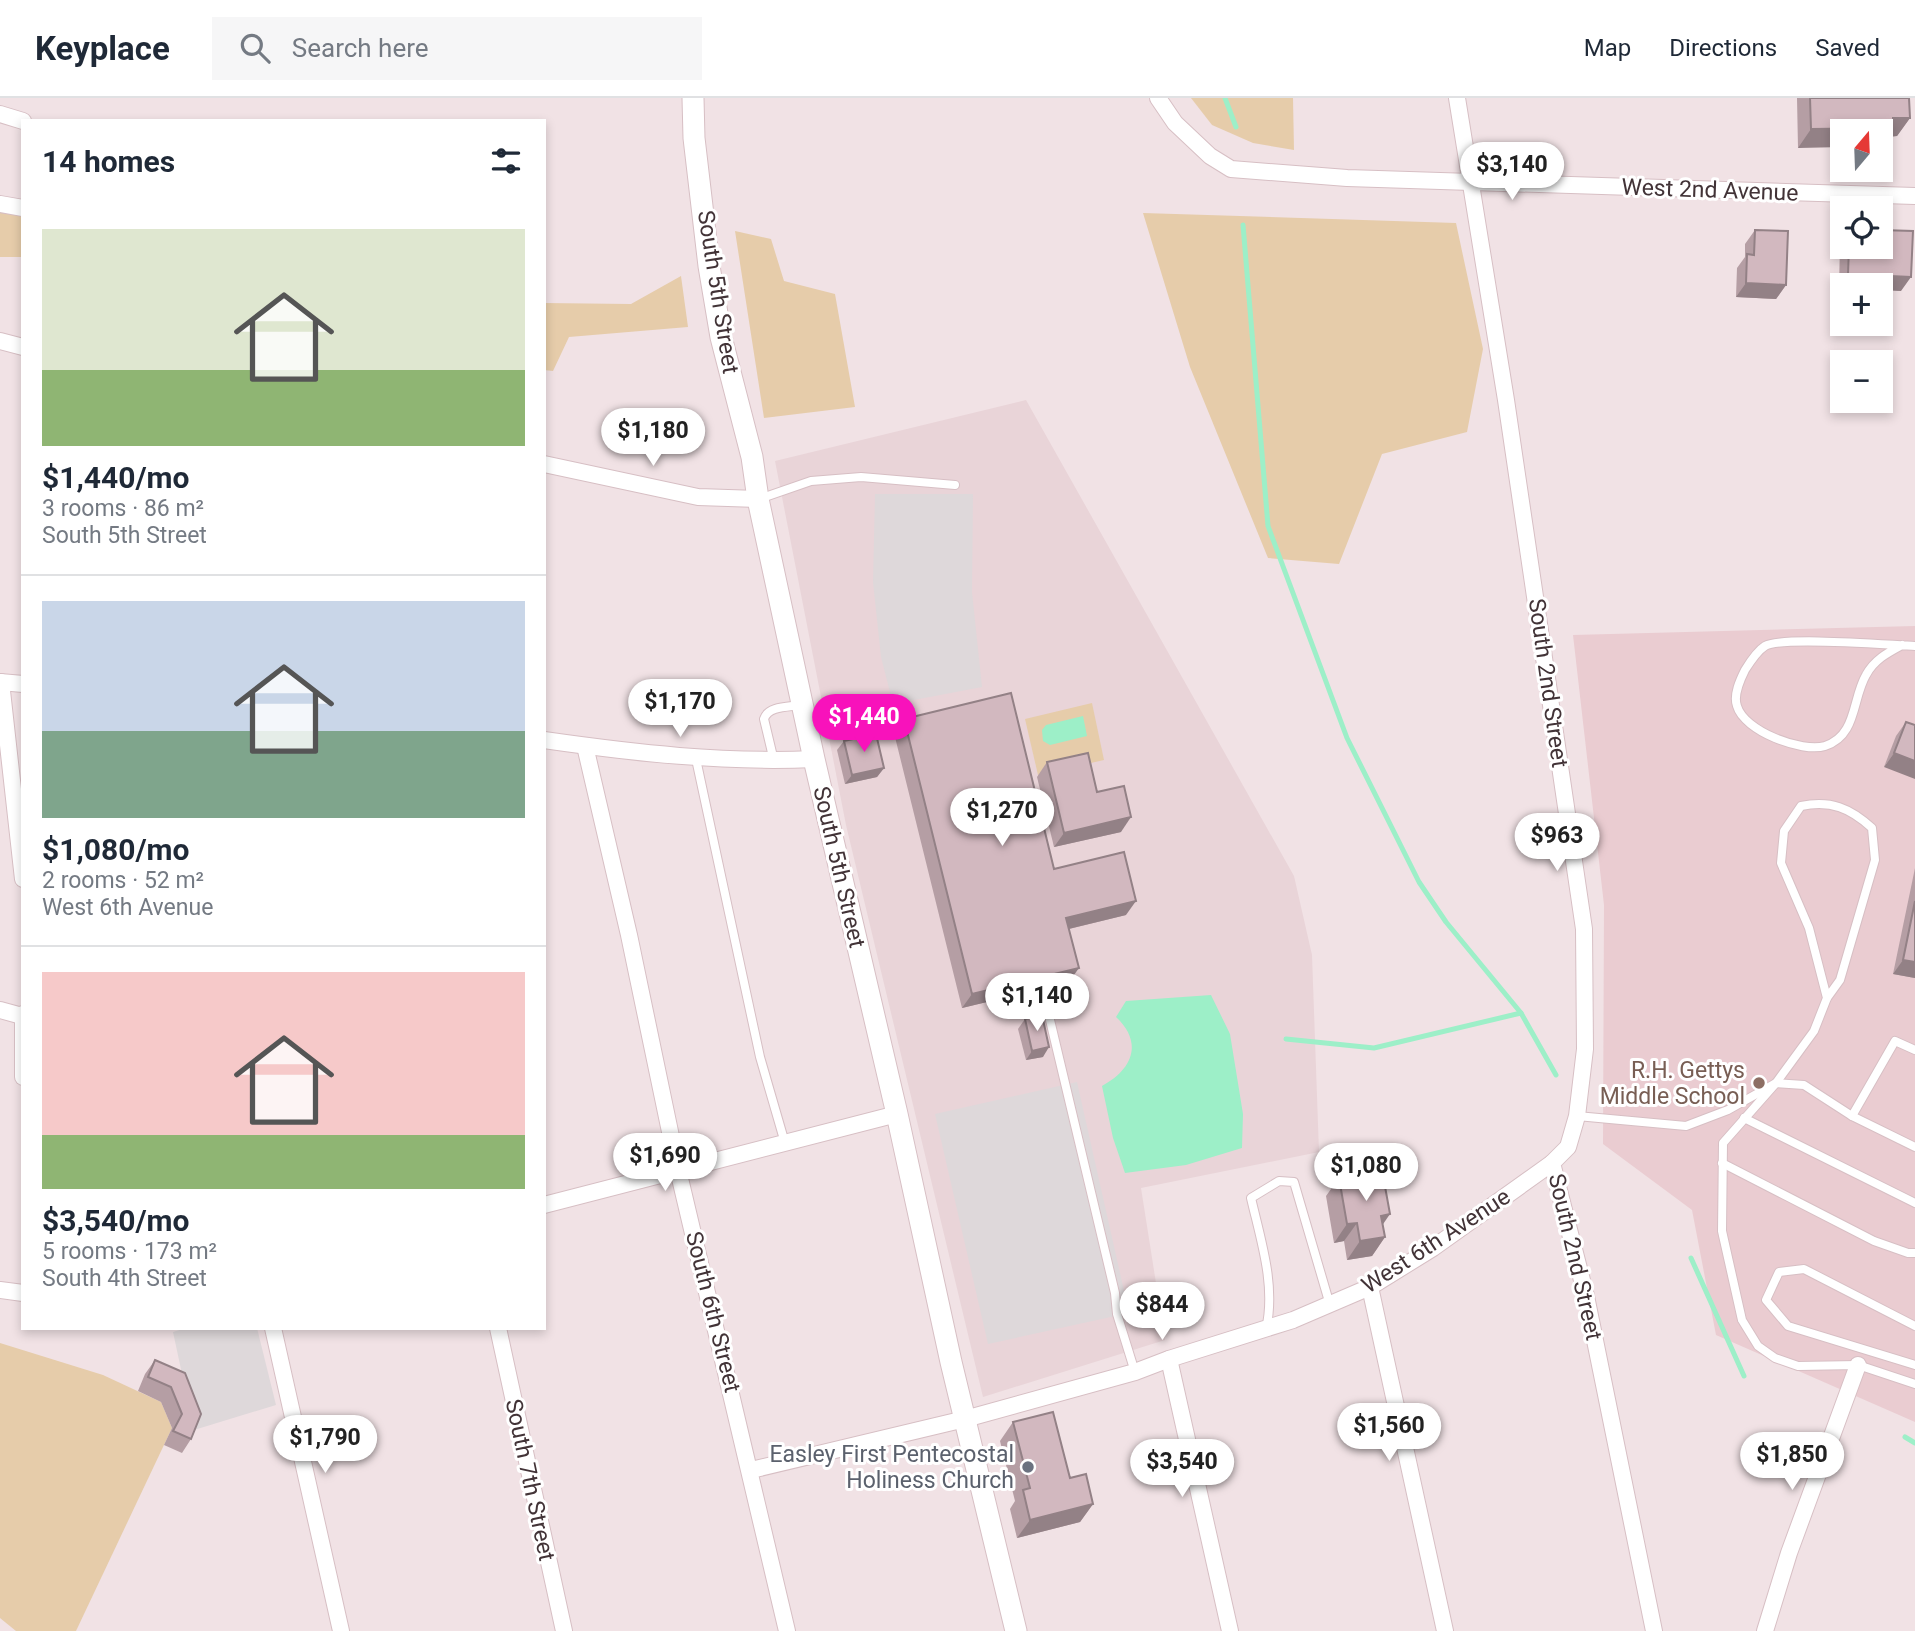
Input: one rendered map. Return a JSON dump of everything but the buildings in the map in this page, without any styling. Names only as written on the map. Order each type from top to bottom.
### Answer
[{"type":"street","name":"South 5th Street","points":[[692,98],[694,138],[720,337],[752,457],[758,499],[814,759],[1016,1631]]},
{"type":"street","name":"West 2nd Avenue","points":[[1158,98],[1175,123],[1210,156],[1231,169],[1347,178],[1915,196]]},
{"type":"street","name":"South 2nd Street","points":[[1457,98],[1514,453],[1584,929],[1586,1049],[1577,1116],[1568,1147],[1552,1163],[1586,1296],[1654,1631]]},
{"type":"street","points":[[0,114],[21,120]]},
{"type":"street","points":[[0,204],[21,208]]},
{"type":"street","points":[[0,341],[21,346]]},
{"type":"street","points":[[546,464],[698,497],[758,499]]},
{"type":"street","points":[[21,684],[1,682],[21,861]]},
{"type":"street","points":[[546,740],[696,759],[814,759]]},
{"type":"street","name":"South 6th Street","points":[[585,746],[629,935],[678,1170],[787,1631]]},
{"type":"street","points":[[0,1010],[21,1015]]},
{"type":"street","points":[[546,1204],[897,1114]]},
{"type":"street","name":"West 6th Avenue","points":[[751,1470],[965,1419],[1135,1373],[1169,1359],[1266,1330],[1370,1287],[1433,1248],[1552,1163]]},
{"type":"street","points":[[1370,1287],[1445,1631]]},
{"type":"street","points":[[0,1290],[21,1293]]},
{"type":"street","points":[[273,1330],[341,1631]]},
{"type":"street","name":"South 7th Street","points":[[498,1330],[564,1631]]},
{"type":"street","points":[[1169,1359],[1230,1631]]},
{"type":"street","points":[[1765,1631],[1789,1553],[1858,1365]]},
{"type":"lane","points":[[758,499],[811,481],[861,477],[955,485]]},
{"type":"lane","points":[[1902,646],[1876,660],[1865,677],[1849,727],[1837,740],[1823,747],[1799,745],[1772,737],[1750,724],[1737,706],[1738,684],[1750,661],[1766,645],[1795,641],[1915,646]]},
{"type":"lane","points":[[774,761],[764,719],[766,714],[770,710],[803,705]]},
{"type":"lane","points":[[696,759],[760,1057],[785,1143]]},
{"type":"lane","points":[[1827,998],[1809,928],[1782,863],[1784,831],[1801,806],[1816,803],[1856,813],[1872,828],[1875,860],[1840,980],[1827,998],[1814,1031],[1776,1083],[1723,1143],[1722,1231],[1742,1320],[1758,1346],[1774,1358],[1798,1366],[1858,1365],[1915,1384]]},
{"type":"lane","points":[[1050,1020],[1115,1293],[1116,1314],[1135,1373]]},
{"type":"lane","points":[[1852,1116],[1895,1041],[1915,1050]]},
{"type":"lane","points":[[1577,1116],[1686,1126],[1728,1110],[1776,1083],[1804,1085],[1852,1116],[1915,1147]]},
{"type":"lane","points":[[1744,1118],[1915,1203]]},
{"type":"lane","points":[[1722,1163],[1874,1241],[1915,1253]]},
{"type":"lane","points":[[1266,1330],[1271,1309],[1270,1286],[1251,1198],[1279,1181],[1294,1182],[1330,1305]]},
{"type":"lane","points":[[1915,1326],[1804,1269],[1779,1272],[1766,1300],[1788,1326],[1915,1365]]},
{"type":"shaded area","points":[[1191,98],[1293,98],[1294,150],[1253,143],[1212,125]]},
{"type":"shaded area","points":[[21,207],[21,257],[0,257],[0,209]]},
{"type":"shaded area","points":[[1143,213],[1456,223],[1483,349],[1467,432],[1382,454],[1339,564],[1268,558],[1190,367]]},
{"type":"shaded area","points":[[735,231],[771,239],[784,281],[835,294],[855,407],[764,418]]},
{"type":"shaded area","points":[[681,276],[688,327],[569,337],[553,371],[546,370],[546,303],[631,304]]},
{"type":"shaded area","points":[[1026,400],[1294,876],[1312,955],[1319,1152],[1141,1188],[1165,1340],[983,1397],[846,825],[775,461]]},
{"type":"shaded area","points":[[875,494],[973,494],[972,592],[982,687],[893,704],[881,657],[873,582]]},
{"type":"shaded area","name":"R.H. Gettys Middle School","points":[[1915,626],[1915,1422],[1716,1335],[1692,1210],[1603,1144],[1604,905],[1573,635]]},
{"type":"shaded area","points":[[1092,703],[1104,760],[1038,775],[1025,719]]},
{"type":"shaded area","points":[[1083,716],[1087,736],[1050,745],[1043,741],[1042,730],[1046,725]]},
{"type":"shaded area","points":[[1211,995],[1230,1034],[1243,1114],[1242,1148],[1186,1165],[1125,1173],[1113,1138],[1102,1086],[1121,1072],[1131,1055],[1130,1036],[1116,1017],[1126,1001]]},
{"type":"shaded area","points":[[1077,1082],[1129,1313],[988,1344],[935,1114]]},
{"type":"shaded area","points":[[257,1330],[276,1405],[194,1430],[173,1332]]},
{"type":"shaded area","points":[[0,1343],[103,1375],[161,1402],[172,1428],[76,1631],[16,1631],[0,1618]]},
{"type":"waterway","points":[[1225,98],[1236,127]]},
{"type":"waterway","points":[[1243,225],[1268,526],[1347,738],[1419,882],[1446,922],[1521,1013],[1556,1075]]},
{"type":"waterway","points":[[1286,1039],[1374,1048],[1521,1013]]},
{"type":"waterway","points":[[1691,1258],[1744,1376]]},
{"type":"waterway","points":[[1905,1437],[1915,1443]]},
{"type":"place","name":"R.H. Gettys Middle School","points":[[1759,1083]]},
{"type":"place","name":"Easley First Pentecostal Holiness Church","points":[[1028,1467]]}]
